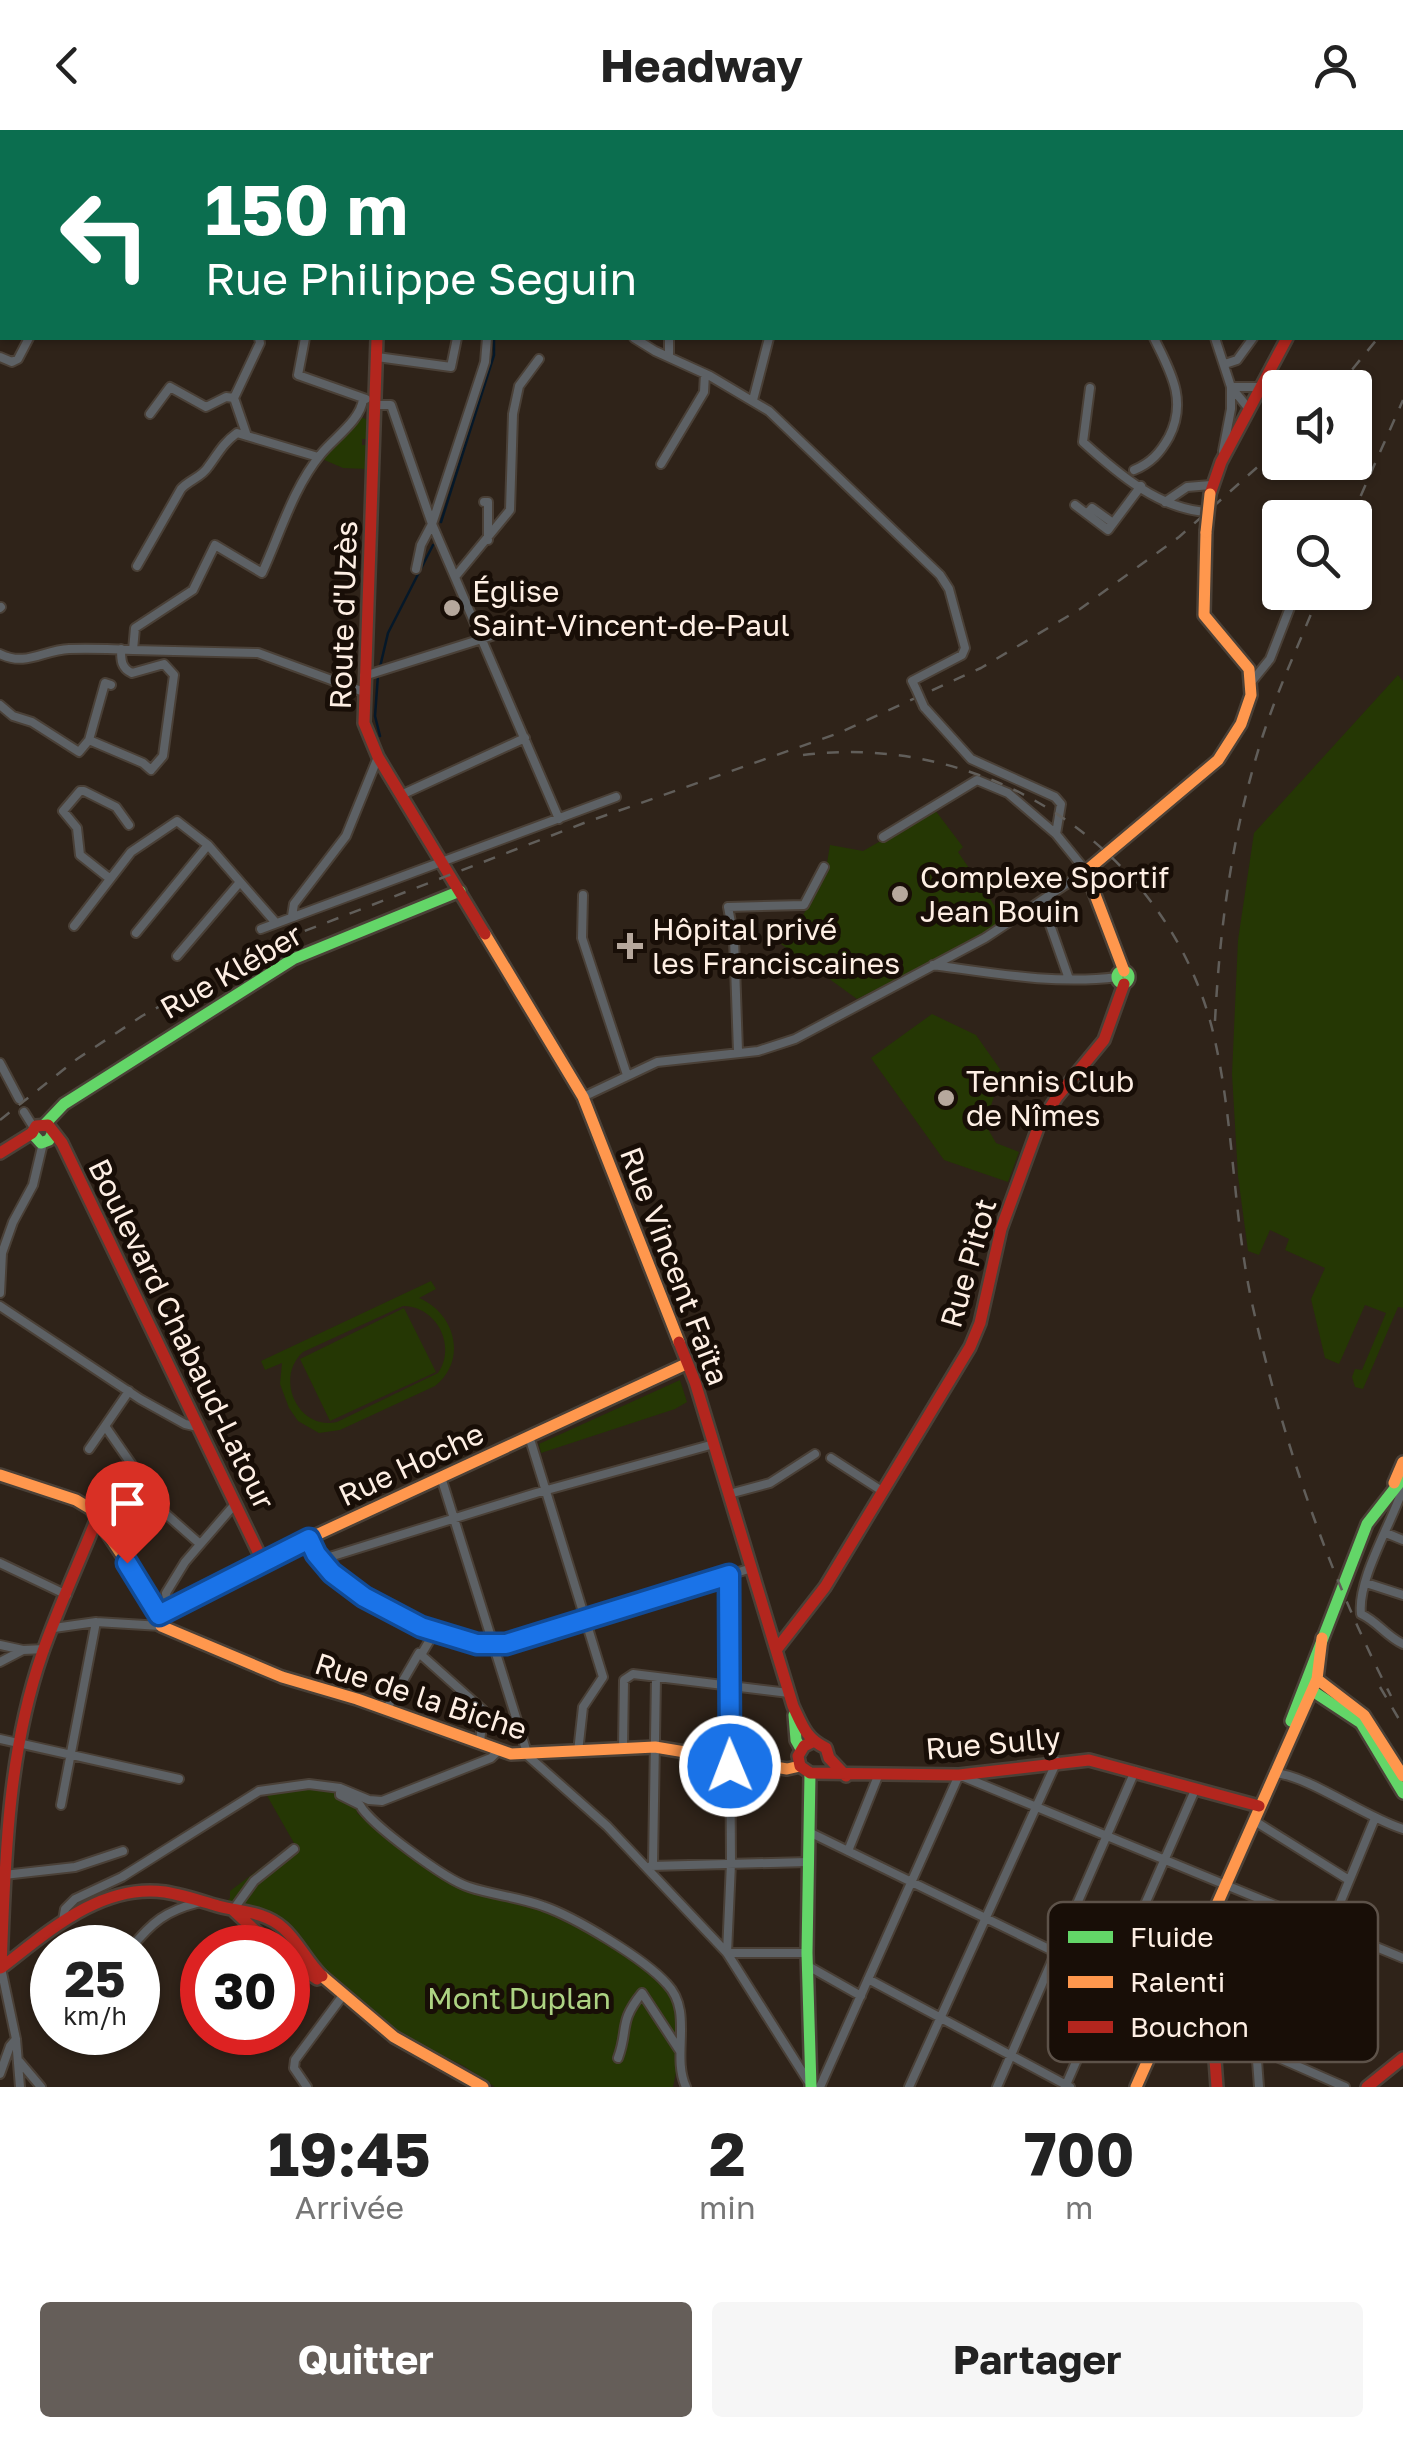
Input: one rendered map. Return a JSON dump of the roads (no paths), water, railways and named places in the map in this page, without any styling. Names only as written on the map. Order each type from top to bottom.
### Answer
[{"type":"street","points":[[0,358],[12,362],[18,359],[29,340]]},
{"type":"street","points":[[247,436],[234,398],[259,340]]},
{"type":"street","points":[[305,340],[298,375],[370,405],[390,405],[432,524],[558,819]]},
{"type":"street","name":"Route d'Uzès","points":[[378,340],[370,405],[364,722],[378,757],[445,866]]},
{"type":"street","points":[[377,356],[450,368],[457,340]]},
{"type":"street","points":[[416,569],[485,362],[487,340]]},
{"type":"street","points":[[638,340],[769,411],[940,574],[949,590],[966,648],[962,655],[912,681],[924,707],[971,758],[1056,797],[1061,804],[1056,834]]},
{"type":"street","points":[[669,357],[670,340]]},
{"type":"street","points":[[752,400],[768,340]]},
{"type":"street","points":[[1134,470],[1146,465],[1164,446],[1176,424],[1179,402],[1174,380],[1155,340]]},
{"type":"street","points":[[1216,340],[1231,387],[1221,462]]},
{"type":"street","points":[[1225,364],[1236,360],[1251,340]]},
{"type":"street","points":[[1254,680],[1242,658],[1208,626],[1204,615],[1206,532],[1202,511],[1221,462],[1286,340]]},
{"type":"street","points":[[455,576],[510,510],[512,414],[519,386],[538,359]]},
{"type":"street","points":[[661,464],[704,392],[706,374]]},
{"type":"street","points":[[150,414],[170,387],[206,406],[234,398]]},
{"type":"street","points":[[1231,387],[1260,388]]},
{"type":"street","points":[[1231,387],[1247,414]]},
{"type":"street","points":[[1090,388],[1083,442],[1106,463],[1165,502],[1202,511]]},
{"type":"street","points":[[133,650],[135,628],[193,590],[214,545],[262,573],[283,520],[318,457],[370,405]]},
{"type":"street","points":[[1231,408],[1247,414]]},
{"type":"street","points":[[137,566],[180,489],[207,470],[215,454],[236,433],[318,457]]},
{"type":"street","points":[[1075,505],[1108,530],[1141,486]]},
{"type":"street","points":[[1165,502],[1188,487],[1210,489]]},
{"type":"street","points":[[1180,493],[1184,509]]},
{"type":"street","points":[[484,502],[488,502],[488,540]]},
{"type":"street","points":[[583,1097],[656,1062],[758,1051],[795,1038],[984,938],[1042,902],[1086,871],[1218,760],[1247,706],[1254,680],[1270,659],[1289,610]]},
{"type":"street","points":[[364,676],[523,626]]},
{"type":"street","points":[[0,654],[12,660],[28,660],[64,648],[258,653],[364,692]]},
{"type":"street","points":[[89,740],[151,770],[163,756],[174,675],[164,664],[127,671],[120,649]]},
{"type":"street","points":[[0,705],[12,716],[32,722],[79,752],[89,740],[105,683],[112,685]]},
{"type":"street","points":[[401,795],[525,738]]},
{"type":"street","points":[[292,916],[294,904],[346,836],[378,757]]},
{"type":"street","points":[[884,837],[977,780],[1008,793],[1056,834],[1086,871],[1121,977],[998,974],[933,965]]},
{"type":"street","points":[[109,878],[80,855],[77,828],[63,811],[84,791],[116,807],[129,825]]},
{"type":"street","points":[[261,929],[445,866],[616,797]]},
{"type":"street","points":[[74,926],[130,852],[178,821],[208,845],[276,922]]},
{"type":"street","points":[[136,933],[208,845]]},
{"type":"street","name":"Rue Vincent Faïta","points":[[445,866],[583,1097],[714,1444],[791,1700],[796,1740],[806,1746],[810,1770]]},
{"type":"street","points":[[738,1052],[734,938],[728,907],[804,904],[824,867]]},
{"type":"street","points":[[177,956],[240,882]]},
{"type":"street","name":"Rue Kléber","points":[[0,1152],[41,1132],[52,1113],[64,1104],[282,965],[460,891]]},
{"type":"street","points":[[583,894],[582,938],[627,1074]]},
{"type":"street","points":[[1042,902],[1069,978]]},
{"type":"street","name":"Rue Pitot","points":[[776,1650],[825,1587],[970,1347],[980,1323],[1001,1229],[1039,1126],[1057,1097],[1104,1040],[1121,977]]},
{"type":"street","points":[[0,1062],[19,1100]]},
{"type":"street","points":[[0,1292],[2,1253],[33,1185],[41,1132],[24,1112]]},
{"type":"street","name":"Boulevard Chabaud-Latour","points":[[41,1132],[62,1143],[262,1560]]},
{"type":"street","points":[[0,1306],[129,1391],[198,1427]]},
{"type":"street","name":"Rue Hoche","points":[[162,1615],[262,1560],[686,1364]]},
{"type":"street","points":[[89,1449],[129,1391]]},
{"type":"street","points":[[105,1426],[166,1514],[200,1544]]},
{"type":"street","points":[[529,1436],[603,1678],[583,1707],[578,1752]]},
{"type":"street","points":[[320,1560],[454,1517],[714,1444]]},
{"type":"street","points":[[729,1494],[770,1483],[815,1454]]},
{"type":"street","points":[[831,1458],[882,1491]]},
{"type":"street","points":[[1403,1462],[1386,1533],[1360,1600],[1361,1614],[1374,1620],[1386,1636],[1403,1644]]},
{"type":"street","points":[[0,1475],[76,1500],[90,1509],[162,1615]]},
{"type":"street","points":[[441,1478],[528,1756]]},
{"type":"street","points":[[1219,1902],[1311,1685],[1322,1638],[1367,1524],[1403,1478]]},
{"type":"street","points":[[162,1615],[166,1593],[200,1544],[236,1504]]},
{"type":"street","points":[[20,2087],[20,2061],[0,1959],[3,1835],[44,1648],[97,1518]]},
{"type":"street","points":[[1386,1533],[1403,1540]]},
{"type":"street","points":[[309,1539],[320,1560],[364,1597],[401,1619],[434,1633],[494,1646],[752,1568]]},
{"type":"street","points":[[0,1563],[68,1595]]},
{"type":"street","points":[[729,1575],[731,1862],[727,1953],[807,1959],[861,1996]]},
{"type":"street","points":[[1366,1583],[1403,1595]]},
{"type":"street","name":"Rue de la Biche","points":[[54,1628],[162,1615],[269,1672],[498,1751],[528,1756],[650,1866],[727,1953],[814,2086]]},
{"type":"street","points":[[61,1805],[96,1622]]},
{"type":"street","points":[[422,1655],[434,1633]]},
{"type":"street","points":[[0,1645],[23,1650],[44,1648]]},
{"type":"street","points":[[0,1662],[23,1650]]},
{"type":"street","points":[[386,1710],[419,1653],[484,1710],[480,1745]]},
{"type":"street","points":[[622,1747],[624,1680],[633,1674],[729,1686],[791,1700]]},
{"type":"street","points":[[656,1678],[650,1866],[808,1862]]},
{"type":"street","points":[[1311,1685],[1364,1715],[1403,1776]]},
{"type":"street","points":[[1311,1685],[1362,1723],[1403,1793]]},
{"type":"street","points":[[0,1739],[179,1779]]},
{"type":"street","points":[[806,1746],[826,1748],[829,1758],[846,1776]]},
{"type":"street","name":"Rue Sully","points":[[528,1756],[655,1747],[846,1776],[959,1774],[1089,1760],[1259,1806]]},
{"type":"street","points":[[64,1920],[65,1909],[75,1899],[122,1876],[246,1797],[268,1789],[309,1784],[340,1788],[369,1800],[393,1800],[491,1758],[498,1751]]},
{"type":"street","points":[[814,2086],[807,1959],[810,1770],[829,1758]]},
{"type":"street","points":[[910,2087],[1058,1762]]},
{"type":"street","points":[[1078,1902],[1135,1772]]},
{"type":"street","points":[[1274,1773],[1288,1774],[1403,1829]]},
{"type":"street","points":[[814,2086],[861,1996],[959,1774],[1264,1902]]},
{"type":"street","points":[[848,1851],[878,1776]]},
{"type":"street","points":[[340,1788],[340,1795],[360,1805],[363,1814],[392,1838],[467,1887],[546,1906],[598,1934],[669,1985],[682,2023],[680,2051],[686,2087]]},
{"type":"street","points":[[1146,1902],[1194,1790]]},
{"type":"street","points":[[1340,1902],[1374,1818]]},
{"type":"street","points":[[1253,1820],[1349,1880]]},
{"type":"street","points":[[809,1832],[1048,1948]]},
{"type":"street","points":[[234,1910],[254,1881],[294,1850]]},
{"type":"street","points":[[2,1883],[76,1868],[123,1852]]},
{"type":"street","points":[[1,1968],[64,1920],[104,1899],[144,1891],[166,1892],[234,1910],[247,1909],[282,1927],[316,1970],[394,2037],[483,2087]]},
{"type":"street","points":[[149,1925],[170,1910],[202,1902]]},
{"type":"street","points":[[234,1910],[250,1925]]},
{"type":"street","points":[[1378,1948],[1403,1958]]},
{"type":"street","points":[[997,2087],[1048,1970]]},
{"type":"street","points":[[310,1972],[332,1985]]},
{"type":"street","points":[[868,1979],[1067,2086],[1077,2062]]},
{"type":"street","points":[[618,2058],[622,2024],[642,1993],[680,2051]]},
{"type":"street","points":[[307,2087],[294,2068],[301,2051],[344,1994]]},
{"type":"street","points":[[0,2038],[16,2037]]},
{"type":"street","points":[[0,2074],[16,2037]]},
{"type":"street","points":[[1367,2087],[1403,2058]]},
{"type":"street","points":[[20,2061],[41,2087]]},
{"type":"street","points":[[1136,2087],[1146,2062]]},
{"type":"street","points":[[1215,2062],[1217,2087]]},
{"type":"street","points":[[1257,2062],[1259,2087]]},
{"type":"street","points":[[1290,2062],[1345,2087]]},
{"type":"waterway","points":[[441,522],[494,355],[494,340]]},
{"type":"waterway","points":[[380,667],[388,633],[433,545]]},
{"type":"waterway","points":[[378,675],[375,716],[380,736]]},
{"type":"railway","points":[[1352,370],[1376,340]]},
{"type":"railway","points":[[1359,500],[1403,400]]},
{"type":"railway","points":[[0,1120],[77,1059],[142,1016],[284,939],[584,823],[839,733],[981,668],[1080,609],[1179,537],[1262,463]]},
{"type":"railway","points":[[1215,1021],[1224,912],[1244,805],[1269,717],[1313,610]]},
{"type":"railway","points":[[803,755],[871,753],[937,763],[1000,784],[1058,815],[1110,856],[1154,906],[1188,963],[1212,1028],[1225,1098],[1247,1277],[1279,1411],[1328,1556],[1391,1696]]},
{"type":"railway","points":[[1380,1687],[1403,1726]]},
{"type":"place","name":"Église Saint-Vincent-de-Paul","points":[[452,608]]},
{"type":"place","name":"Complexe Sportif Jean Bouin","points":[[900,894]]},
{"type":"place","name":"Hôpital privé les Franciscaines","points":[[630,946]]},
{"type":"place","name":"Tennis Club de Nîmes","points":[[946,1098]]},
{"type":"park label","name":"Mont Duplan","points":[[519,1998]]}]
